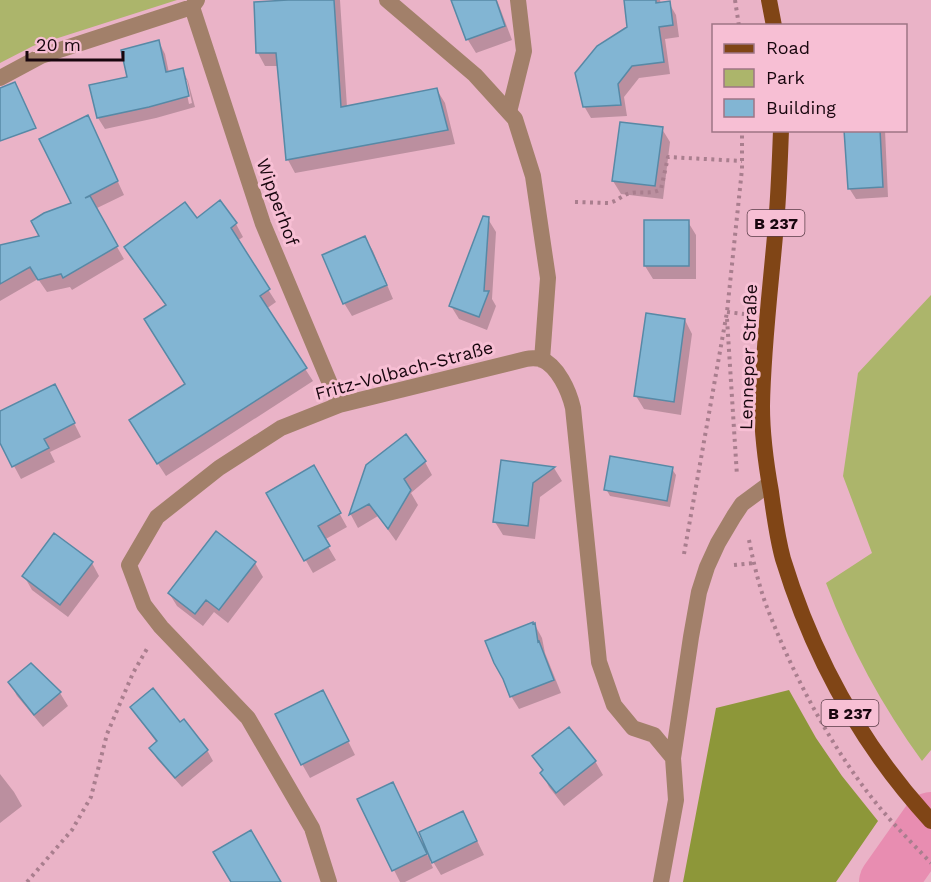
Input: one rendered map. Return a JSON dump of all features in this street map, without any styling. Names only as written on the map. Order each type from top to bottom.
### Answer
[{"type":"main road","points":[[769,0],[774,24]]},
{"type":"main road","name":"Lenneper Straße","points":[[769,484],[762,408],[781,132]]},
{"type":"main road","name":"B 237","points":[[769,484],[783,557],[809,631],[826,670],[853,718],[893,777],[931,821]]},
{"type":"street","points":[[387,0],[475,75],[515,119],[533,176],[548,278],[542,360],[563,381],[573,408],[599,662],[614,705],[633,728],[654,735],[673,758]]},
{"type":"street","points":[[509,112],[525,51],[518,0]]},
{"type":"street","name":"Wipperhof","points":[[0,78],[41,56],[195,4],[263,224],[339,405]]},
{"type":"street","name":"Fritz-Volbach-Straße","points":[[329,882],[312,828],[248,718],[161,627],[144,605],[129,565],[157,517],[219,468],[281,428],[339,405],[512,361],[534,358],[542,360]]},
{"type":"street","points":[[661,882],[675,800],[673,758],[699,592],[718,543],[742,504],[769,484]]},
{"type":"path","points":[[735,0],[739,24]]},
{"type":"path","points":[[683,555],[727,312],[742,161],[742,132]]},
{"type":"path","points":[[575,202],[613,202],[627,193],[657,192],[661,189],[668,157],[742,161]]},
{"type":"path","points":[[27,882],[72,830],[91,796],[107,734],[133,673],[161,627]]},
{"type":"green space","points":[[0,0],[177,0],[33,46],[0,63]]},
{"type":"green space","points":[[931,295],[931,750],[922,761],[868,675],[826,583],[872,553],[843,476],[858,373]]},
{"type":"green space","points":[[789,690],[816,738],[842,776],[878,821],[836,882],[683,882],[716,708]]},
{"type":"building","points":[[334,0],[341,107],[437,88],[448,130],[286,160],[276,53],[256,53],[254,2]]},
{"type":"building","points":[[451,0],[496,0],[505,26],[466,40]]},
{"type":"building","points":[[624,0],[656,0],[656,3],[670,1],[673,25],[659,27],[664,62],[632,66],[618,84],[621,105],[583,107],[575,73],[597,46],[627,27]]},
{"type":"building","points":[[159,40],[166,72],[183,68],[189,96],[97,118],[89,85],[127,77],[121,50]]},
{"type":"building","points":[[15,82],[36,128],[0,141],[0,88]]},
{"type":"building","points":[[88,115],[118,181],[85,198],[90,196],[118,246],[63,278],[61,274],[38,280],[30,267],[0,284],[0,245],[39,236],[31,221],[44,213],[71,203],[39,139]]},
{"type":"building","points":[[620,122],[663,127],[655,186],[612,181]]},
{"type":"building","points":[[844,132],[880,132],[883,187],[848,189]]},
{"type":"building","points":[[220,200],[237,223],[231,228],[270,289],[260,296],[307,368],[157,464],[129,420],[185,384],[144,319],[166,305],[124,247],[185,202],[197,218]]},
{"type":"building","points":[[483,216],[489,217],[484,291],[489,291],[479,317],[449,306]]},
{"type":"building","points":[[644,220],[689,220],[689,266],[644,266]]},
{"type":"building","points":[[365,236],[387,285],[343,304],[322,255]]},
{"type":"building","points":[[646,313],[685,319],[674,402],[634,396]]},
{"type":"building","points":[[55,384],[75,423],[44,439],[49,448],[12,467],[0,443],[0,411]]},
{"type":"building","points":[[406,434],[426,461],[404,479],[411,490],[388,529],[369,504],[349,515],[366,465]]},
{"type":"building","points":[[610,456],[673,467],[667,501],[604,490]]},
{"type":"building","points":[[501,460],[555,467],[533,483],[528,526],[493,522]]},
{"type":"building","points":[[314,465],[341,513],[318,526],[330,546],[304,561],[266,493]]},
{"type":"building","points":[[216,531],[256,562],[219,610],[206,600],[195,614],[168,593]]},
{"type":"building","points":[[54,533],[93,562],[60,605],[22,576]]},
{"type":"building","points":[[533,622],[538,642],[554,680],[510,697],[485,641]]},
{"type":"building","points":[[31,663],[61,692],[34,715],[8,682]]},
{"type":"building","points":[[153,688],[180,722],[184,719],[208,750],[175,778],[149,748],[157,741],[130,707]]},
{"type":"building","points":[[323,690],[349,741],[301,765],[275,714]]},
{"type":"building","points":[[569,727],[596,761],[556,793],[540,773],[543,770],[532,756]]},
{"type":"building","points":[[393,782],[427,854],[392,871],[357,799]]},
{"type":"building","points":[[463,811],[477,841],[432,863],[419,832]]},
{"type":"building","points":[[251,830],[281,882],[231,882],[213,852]]},
{"type":"waterway","points":[[888,882],[931,821]]}]
